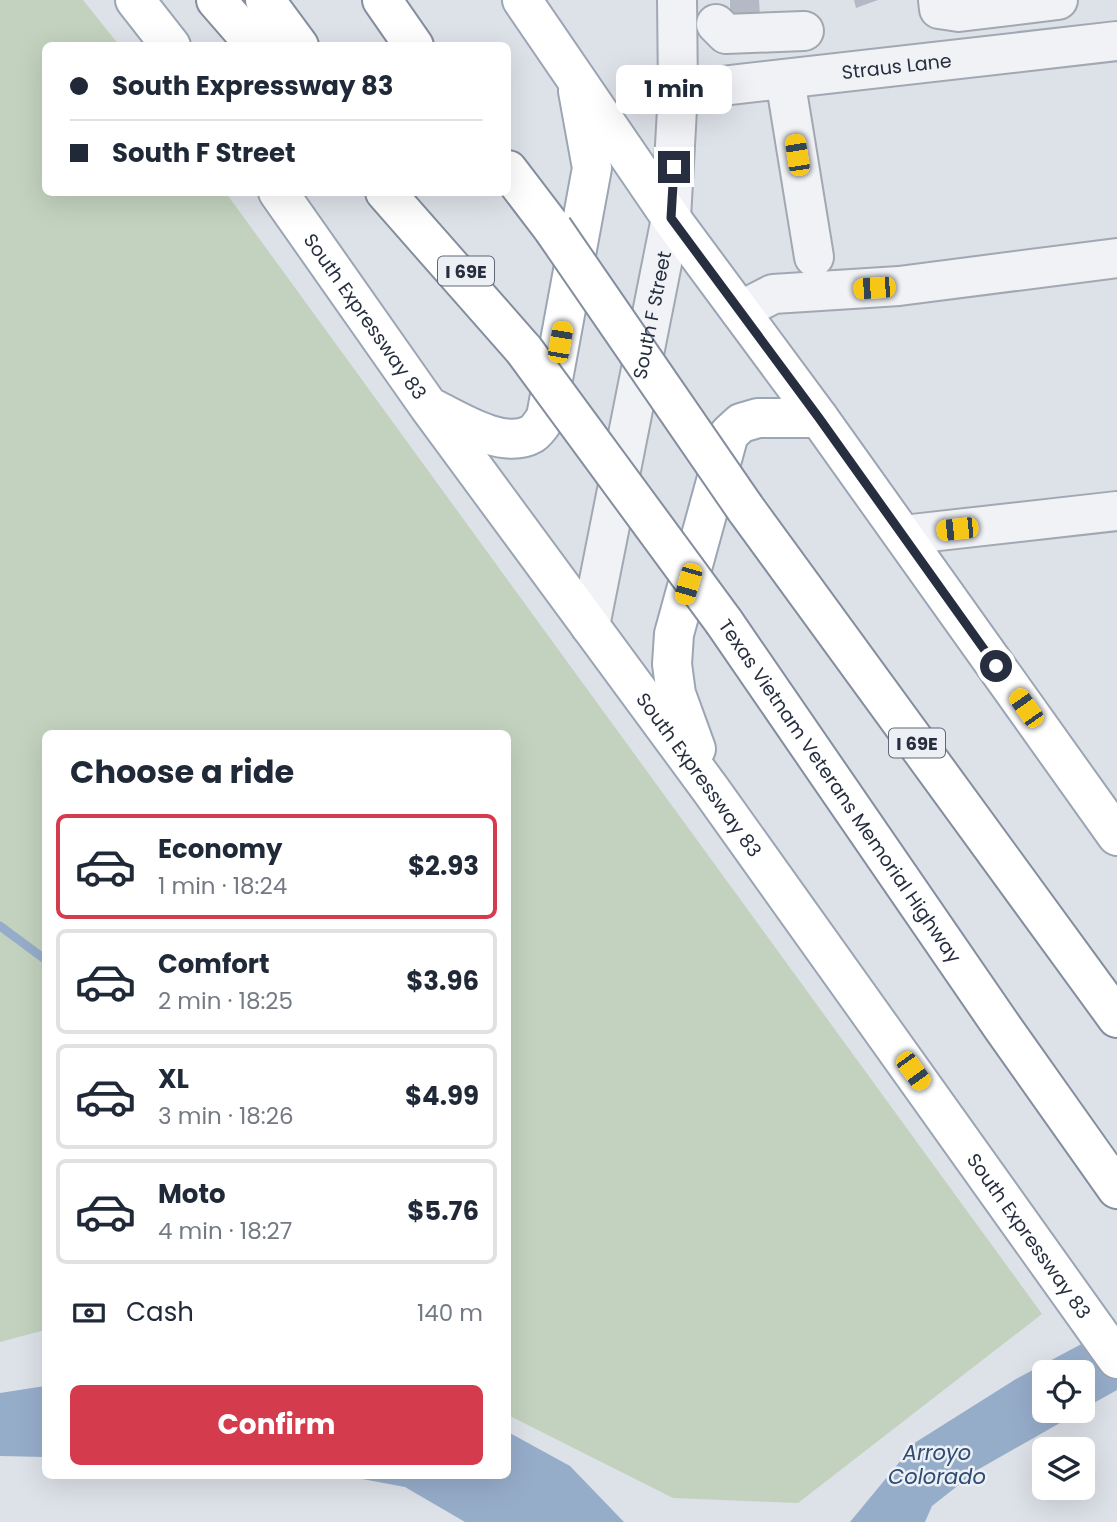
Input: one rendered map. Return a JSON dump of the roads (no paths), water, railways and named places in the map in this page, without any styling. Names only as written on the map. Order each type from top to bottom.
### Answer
[{"type":"main road","points":[[135,0],[167,42]]},
{"type":"main road","points":[[216,0],[253,42]]},
{"type":"main road","points":[[265,0],[296,42]]},
{"type":"main road","points":[[382,0],[414,42]]},
{"type":"main road","points":[[397,0],[415,42]]},
{"type":"main road","points":[[522,0],[671,218],[819,418],[1117,836]]},
{"type":"main road","points":[[429,407],[485,434],[503,437],[519,438],[532,433],[546,417],[592,167],[575,76]]},
{"type":"main road","name":"I 69E","points":[[511,174],[553,229],[745,508],[1117,1018]]},
{"type":"main road","name":"South Expressway 83","points":[[281,196],[429,407],[711,790],[1117,1359]]},
{"type":"main road","points":[[389,196],[524,350]]},
{"type":"main road","name":"Texas Vietnam Veterans Memorial Highway","points":[[411,196],[724,622],[1117,1189]]},
{"type":"main road","points":[[711,790],[676,694],[672,664],[674,634],[729,434],[741,422],[758,418],[819,418]]},
{"type":"street","points":[[926,63],[926,34],[938,5],[959,12],[1058,0]]},
{"type":"street","points":[[677,15],[716,12],[726,34],[800,15],[797,78],[814,257]]},
{"type":"street","name":"South F Street","points":[[590,626],[671,218],[678,92],[677,15]]},
{"type":"street","name":"Straus Lane","points":[[678,92],[1117,41]]},
{"type":"street","points":[[740,311],[773,294],[900,286],[1117,258]]},
{"type":"street","points":[[903,535],[1117,511]]},
{"type":"water","name":"Arroyo Colorado","points":[[1117,1325],[1117,1390],[1095,1402],[1095,1360],[1052,1360]]},
{"type":"water","name":"Arroyo Colorado","points":[[1032,1370],[1032,1423],[1060,1423],[979,1469],[932,1506],[925,1522],[850,1522],[916,1442]]},
{"type":"water","points":[[42,1386],[42,1457],[0,1456],[0,1393]]},
{"type":"water","points":[[511,1434],[570,1466],[624,1522],[465,1522],[405,1487],[362,1479],[511,1479]]},
{"type":"waterway","points":[[0,926],[42,957]]}]
